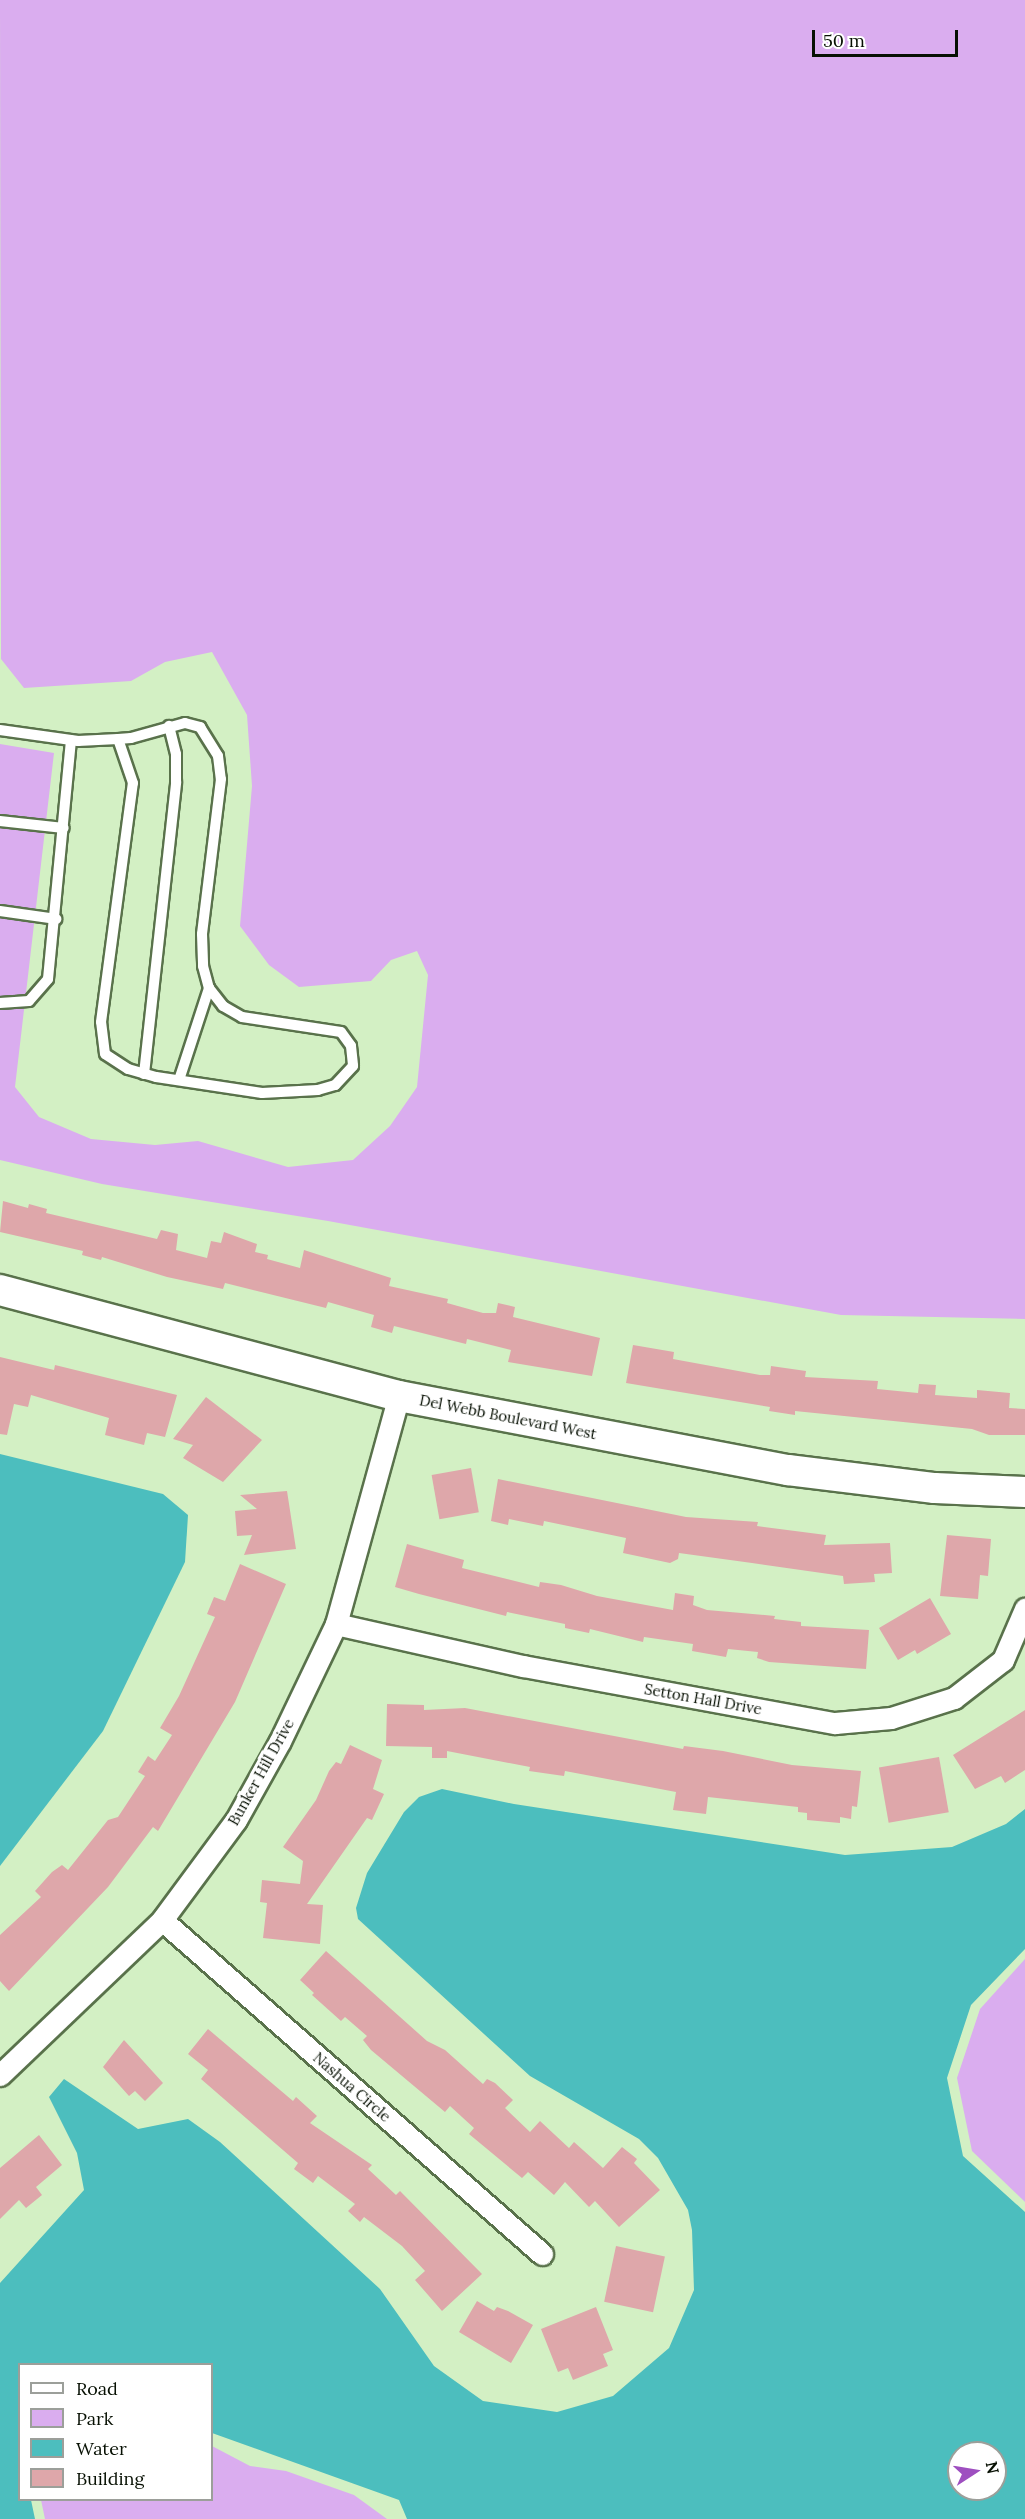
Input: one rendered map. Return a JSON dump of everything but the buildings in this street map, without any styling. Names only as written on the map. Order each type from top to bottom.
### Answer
[{"type":"street","name":"Del Webb Boulevard West","points":[[0,1290],[399,1396],[788,1470],[935,1488],[1025,1492]]},
{"type":"street","name":"Bunker Hill Drive","points":[[0,2075],[162,1920],[236,1820],[280,1741],[336,1624],[399,1396]]},
{"type":"street","name":"Setton Hall Drive","points":[[336,1624],[523,1666],[835,1723],[891,1718],[954,1698],[1003,1660],[1025,1609]]},
{"type":"street","name":"Nashua Circle","points":[[162,1920],[542,2254]]},
{"type":"lane","points":[[0,730],[71,740],[118,739],[185,723],[201,727],[218,756],[221,779],[202,934],[203,966],[209,988],[223,1006],[242,1017],[341,1032],[351,1046],[353,1066],[335,1085],[318,1090],[262,1094],[144,1074],[114,1063],[105,1054],[102,1042],[133,783],[118,739]]},
{"type":"lane","points":[[144,1074],[176,782],[176,754],[169,726]]},
{"type":"lane","points":[[0,1003],[29,1001],[42,991],[51,968],[71,740]]},
{"type":"lane","points":[[0,821],[64,828]]},
{"type":"lane","points":[[0,911],[56,919]]},
{"type":"lane","points":[[179,1080],[209,988]]},
{"type":"green space","points":[[0,0],[1025,0],[1025,1319],[841,1315],[328,1221],[102,1184],[0,1160],[0,744],[54,753],[15,1087],[39,1117],[91,1139],[155,1145],[198,1141],[288,1167],[353,1160],[390,1126],[417,1087],[428,975],[417,951],[391,960],[371,981],[299,987],[269,965],[240,926],[252,786],[247,715],[212,652],[165,662],[131,681],[24,688],[1,659]]},
{"type":"green space","points":[[1025,1959],[1025,2202],[972,2151],[957,2078],[980,2009]]},
{"type":"green space","points":[[213,2447],[250,2466],[286,2471],[354,2495],[387,2519],[45,2519],[41,2501],[213,2501]]},
{"type":"water","points":[[0,1454],[163,1494],[188,1515],[185,1562],[103,1731],[0,1866]]},
{"type":"water","points":[[442,1789],[514,1804],[845,1855],[952,1847],[1006,1824],[1025,1809],[1025,1949],[971,2005],[947,2078],[963,2156],[1025,2212],[1025,2519],[407,2519],[399,2500],[213,2433],[213,2363],[18,2363],[18,2501],[31,2501],[35,2519],[0,2519],[0,2283],[84,2190],[77,2153],[49,2097],[64,2079],[138,2129],[188,2119],[220,2142],[380,2289],[434,2366],[483,2401],[557,2412],[613,2396],[669,2348],[694,2290],[692,2230],[688,2210],[658,2158],[639,2139],[530,2076],[358,1919],[356,1908],[367,1873],[404,1812],[419,1797]]}]
